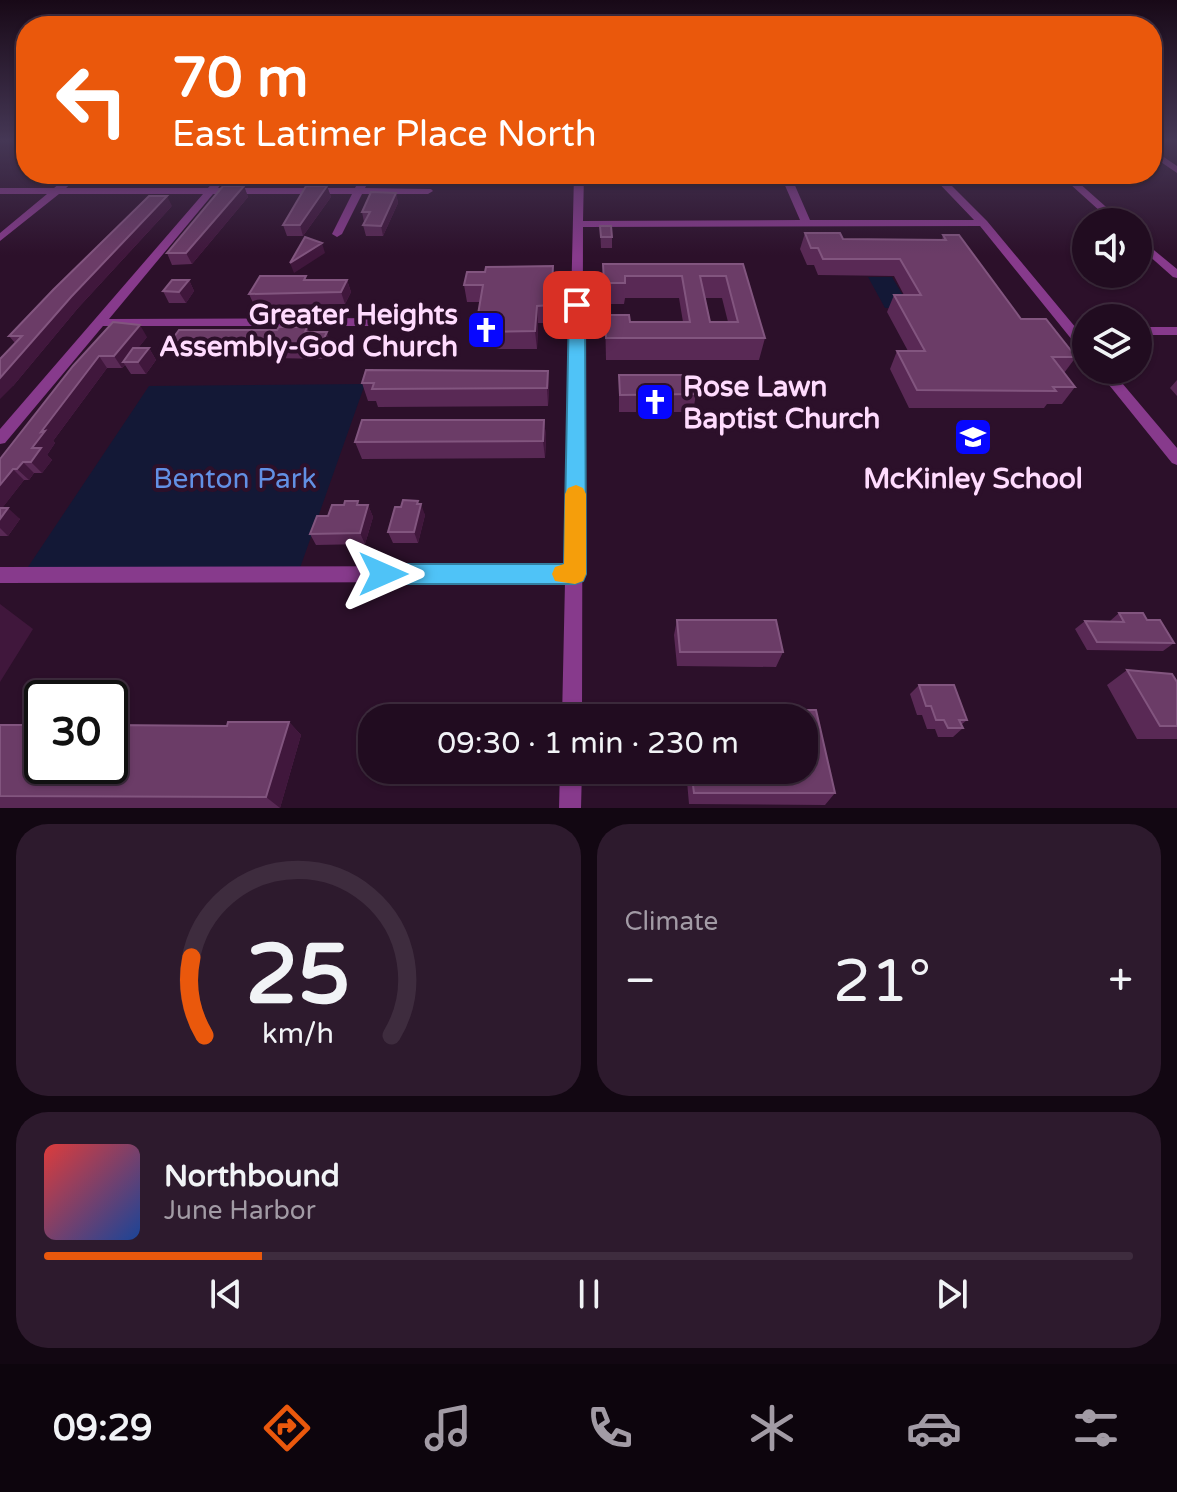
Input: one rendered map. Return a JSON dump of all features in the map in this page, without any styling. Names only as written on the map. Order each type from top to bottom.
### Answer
[{"type":"street","points":[[0,238],[65,184]]},
{"type":"street","points":[[0,439],[217,184]]},
{"type":"street","points":[[337,234],[362,184]]},
{"type":"street","points":[[572,704],[579,184]]},
{"type":"street","points":[[789,184],[807,224]]},
{"type":"street","points":[[945,184],[1072,323]]},
{"type":"street","points":[[1075,184],[1102,208]]},
{"type":"street","points":[[0,191],[428,191]]},
{"type":"street","points":[[578,224],[983,223]]},
{"type":"street","points":[[1152,253],[1177,275]]},
{"type":"street","points":[[99,323],[405,322]]},
{"type":"street","points":[[1152,331],[1177,331]]},
{"type":"street","points":[[1115,384],[1177,459]]},
{"type":"street","points":[[0,575],[575,574]]},
{"type":"street","points":[[570,808],[571,784]]},
{"type":"green space","points":[[868,277],[892,277],[910,307],[885,308]]},
{"type":"green space","name":"Benton Park","points":[[365,384],[300,568],[28,567],[149,386]]},
{"type":"building","points":[[223,186],[244,186],[186,253],[167,253]]},
{"type":"building","points":[[306,186],[327,186],[300,225],[283,225]]},
{"type":"building","points":[[371,192],[396,193],[381,226],[363,225],[370,212],[362,212]]},
{"type":"building","points":[[149,196],[167,196],[71,297],[0,378],[0,359],[22,336],[9,336]]},
{"type":"building","points":[[600,226],[611,226],[612,237],[601,237]]},
{"type":"building","points":[[805,233],[840,233],[843,239],[946,240],[943,235],[959,235],[1021,319],[1046,319],[1072,352],[1072,357],[1052,357],[1075,387],[1053,387],[1056,391],[917,390],[897,351],[925,351],[894,295],[921,295],[900,259],[823,259],[818,248],[811,248]]},
{"type":"building","points":[[305,237],[322,243],[290,263]]},
{"type":"building","points":[[603,264],[743,264],[765,338],[606,338],[605,315],[629,315],[630,322],[690,322],[682,276],[625,276],[625,283],[604,283]],"holes":[[[700,276],[726,276],[738,322],[710,322]]]},
{"type":"building","points":[[553,266],[551,305],[537,306],[535,331],[475,332],[483,285],[464,285],[467,272],[485,272],[486,267]]},
{"type":"building","points":[[260,276],[347,280],[341,292],[249,294]]},
{"type":"building","points":[[172,280],[189,280],[179,292],[163,291]]},
{"type":"building","points":[[113,322],[140,325],[114,356],[99,356],[41,432],[45,431],[32,448],[41,448],[31,462],[23,462],[13,469],[0,485],[0,459],[73,366]]},
{"type":"building","points":[[279,327],[307,327],[305,332],[327,332],[320,347],[268,346],[271,341],[232,341],[228,346],[209,346],[212,342],[171,341],[179,330],[277,330]]},
{"type":"building","points":[[133,348],[149,348],[138,362],[123,362]]},
{"type":"building","points":[[366,370],[548,371],[547,388],[372,389],[374,383],[362,383]]},
{"type":"building","points":[[619,375],[693,375],[696,394],[620,395]]},
{"type":"building","points":[[362,420],[544,420],[543,441],[355,442]]},
{"type":"building","points":[[403,500],[421,504],[414,532],[388,532],[395,507],[401,507]]},
{"type":"building","points":[[345,501],[368,505],[360,533],[310,534],[317,516],[328,516],[332,505],[344,505]]},
{"type":"building","points":[[0,508],[8,508],[0,519]]},
{"type":"building","points":[[1119,613],[1143,613],[1147,620],[1160,620],[1174,643],[1097,642],[1085,621],[1124,622]]},
{"type":"building","points":[[677,620],[776,620],[783,652],[680,652]]},
{"type":"building","points":[[1127,670],[1172,674],[1177,682],[1177,726],[1160,726]]},
{"type":"building","points":[[919,685],[954,685],[967,720],[959,720],[963,728],[948,728],[944,720],[936,720],[931,706],[926,706]]},
{"type":"building","points":[[818,719],[835,793],[694,793],[693,784],[818,784]]},
{"type":"building","points":[[228,722],[289,722],[266,797],[0,796],[0,725],[24,725],[24,784],[128,784],[128,725],[227,726]]},
{"type":"slow traffic","points":[[563,574],[575,574],[576,494]]},
{"type":"place","name":"Greater Heights Assembly-God Church","points":[[486,330]]},
{"type":"place","name":"Rose Lawn Baptist Church","points":[[655,402]]},
{"type":"place","name":"McKinley School","points":[[973,437]]},
{"type":"route","points":[[383,574],[575,574],[577,305]]}]
